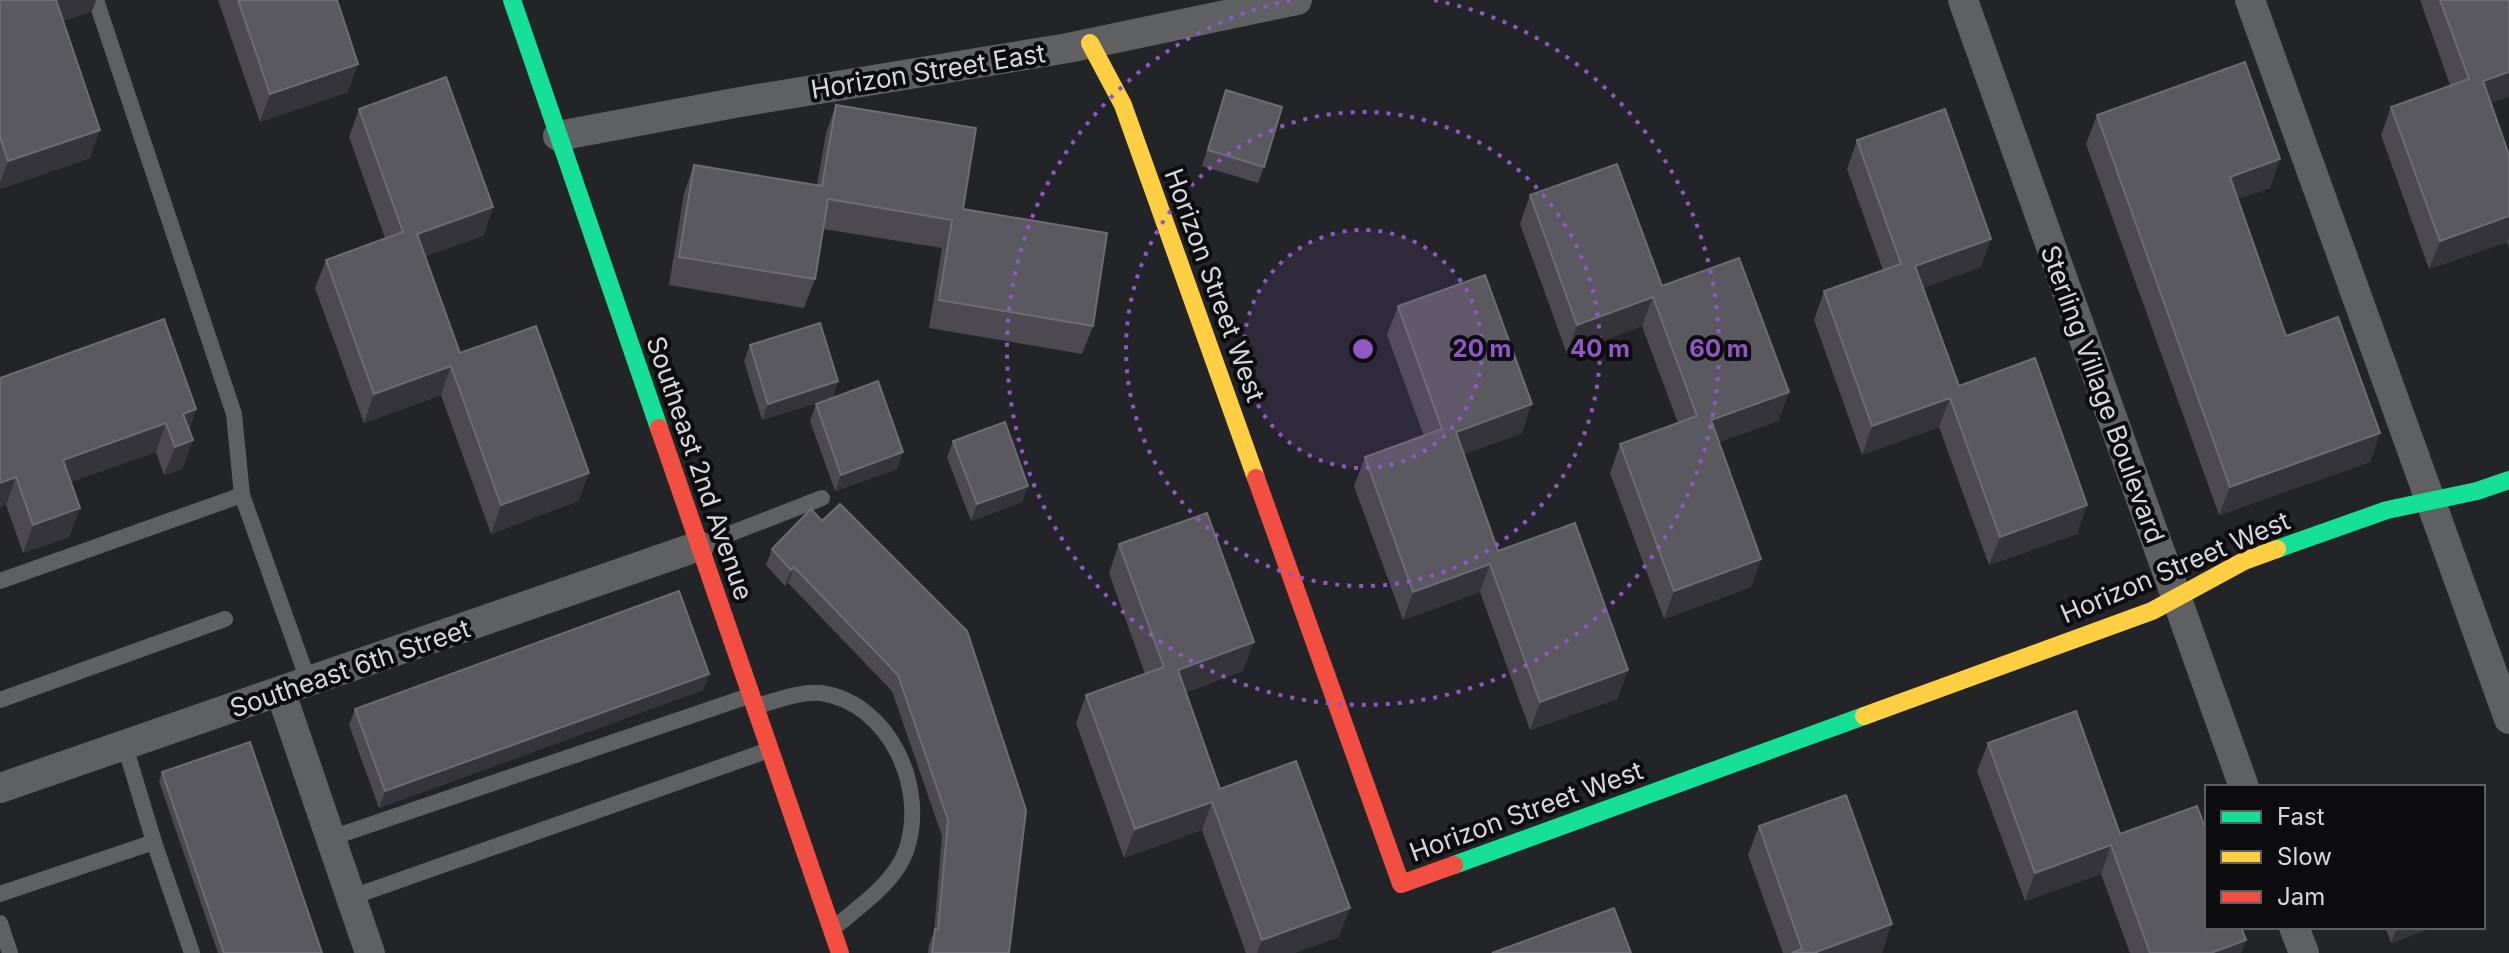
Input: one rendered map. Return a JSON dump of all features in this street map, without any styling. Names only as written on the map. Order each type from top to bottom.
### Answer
[{"type":"street","name":"Southeast 2nd Avenue","points":[[512,0],[840,953]]},
{"type":"street","name":"Horizon Street East","points":[[558,136],[1090,43],[1297,0]]},
{"type":"street","name":"Sterling Village Boulevard","points":[[1963,0],[2243,785]]},
{"type":"street","points":[[2250,0],[2509,719]]},
{"type":"street","name":"Horizon Street West","points":[[1090,43],[1123,105],[1401,884],[2138,616],[2244,561],[2387,510],[2509,480]]},
{"type":"street","name":"Southeast 6th Street","points":[[0,788],[699,546]]},
{"type":"street","points":[[281,693],[370,953]]},
{"type":"lane","points":[[96,0],[234,414],[242,495],[309,683]]},
{"type":"lane","points":[[0,581],[242,495]]},
{"type":"lane","points":[[699,546],[822,498]]},
{"type":"lane","points":[[0,700],[225,619]]},
{"type":"lane","points":[[331,838],[753,701],[819,693],[863,709],[878,723],[890,738],[904,768],[909,796],[906,851],[886,881],[832,930]]},
{"type":"lane","points":[[125,746],[192,953]]},
{"type":"lane","points":[[352,897],[770,749]]},
{"type":"lane","points":[[0,894],[154,842]]},
{"type":"lane","points":[[0,923],[10,953]]},
{"type":"building","points":[[0,0],[56,0],[100,130],[8,161],[0,137]]},
{"type":"building","points":[[238,0],[337,0],[358,64],[270,94]]},
{"type":"building","points":[[2440,0],[2509,0],[2509,72],[2483,81],[2509,155],[2509,216],[2440,241],[2391,107],[2469,79]]},
{"type":"building","points":[[2245,62],[2280,159],[2230,177],[2286,336],[2338,317],[2380,433],[2230,487],[2097,115]]},
{"type":"building","points":[[446,77],[493,207],[417,234],[460,353],[536,326],[589,473],[501,505],[451,366],[374,394],[326,260],[403,232],[359,109]]},
{"type":"building","points":[[1226,90],[1282,107],[1264,167],[1208,150]]},
{"type":"building","points":[[836,105],[976,128],[963,209],[1107,233],[1093,326],[939,300],[952,220],[828,199],[815,279],[679,257],[694,165],[822,186]]},
{"type":"building","points":[[1945,109],[1991,239],[1915,266],[1959,386],[2035,358],[2087,505],[2000,537],[1950,398],[1872,426],[1824,291],[1901,264],[1857,140]]},
{"type":"building","points":[[1617,164],[1662,286],[1739,258],[1789,392],[1711,420],[1761,559],[1674,591],[1620,444],[1697,416],[1653,297],[1577,325],[1530,195]]},
{"type":"building","points":[[1485,275],[1532,404],[1456,432],[1498,551],[1575,523],[1628,670],[1540,702],[1490,564],[1413,592],[1365,457],[1442,429],[1398,306]]},
{"type":"building","points":[[164,319],[196,409],[183,414],[193,440],[175,447],[166,423],[63,460],[80,508],[33,525],[16,477],[0,483],[0,378]]},
{"type":"building","points":[[820,323],[838,381],[768,404],[750,345]]},
{"type":"building","points":[[878,381],[903,452],[841,475],[816,404]]},
{"type":"building","points":[[1005,422],[1028,486],[977,504],[953,441]]},
{"type":"building","points":[[840,504],[967,631],[1026,810],[1009,953],[932,953],[935,929],[938,930],[948,820],[898,675],[794,567],[791,570],[772,549],[811,509],[822,521]]},
{"type":"building","points":[[1207,513],[1254,642],[1178,670],[1220,789],[1296,761],[1350,908],[1262,940],[1212,802],[1135,829],[1086,695],[1164,667],[1119,544]]},
{"type":"building","points":[[679,591],[709,674],[385,791],[355,709]]},
{"type":"building","points":[[2076,711],[2120,834],[2197,806],[2205,828],[2205,929],[2242,929],[2246,940],[2211,953],[2150,953],[2111,845],[2035,873],[1988,743]]},
{"type":"building","points":[[250,742],[322,953],[224,953],[162,772]]},
{"type":"building","points":[[1846,795],[1892,924],[1817,953],[1792,953],[1802,949],[1759,826]]},
{"type":"building","points":[[1614,908],[1631,953],[1492,953]]},
{"type":"traffic: fast","points":[[512,0],[659,428]]},
{"type":"traffic: fast","points":[[2277,549],[2387,510],[2477,491],[2509,480]]},
{"type":"traffic: fast","points":[[1454,865],[1864,716]]},
{"type":"traffic: slow","points":[[1090,43],[1123,105],[1256,478]]},
{"type":"traffic: slow","points":[[1864,716],[2152,611],[2244,561],[2277,549]]},
{"type":"traffic: jam","points":[[659,428],[840,953]]},
{"type":"traffic: jam","points":[[1256,478],[1401,884],[1454,865]]}]
